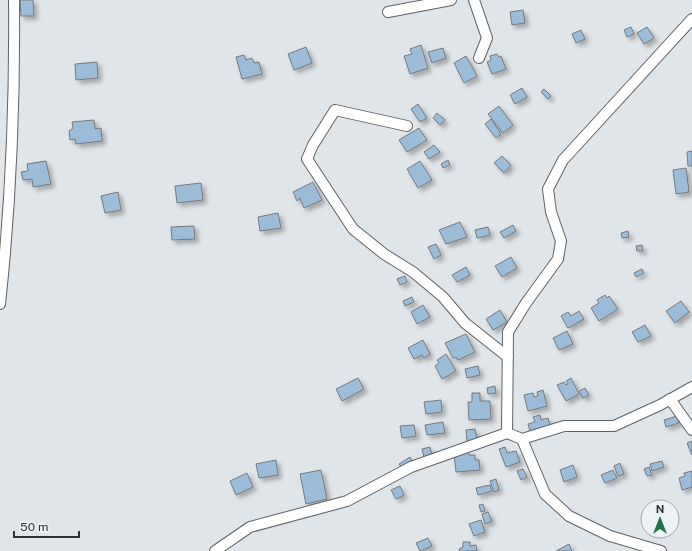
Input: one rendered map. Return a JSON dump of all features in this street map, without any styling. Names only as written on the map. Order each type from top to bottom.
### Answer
[{"type":"street","points":[[0,304],[7,237],[15,91],[14,0]]},
{"type":"street","points":[[388,12],[451,0]]},
{"type":"street","points":[[474,0],[487,38],[479,58]]},
{"type":"street","points":[[507,433],[508,332],[526,303],[558,259],[561,241],[551,212],[548,188],[563,160],[692,19]]},
{"type":"street","points":[[406,126],[335,110],[313,145],[307,159],[353,229],[384,254],[413,272],[443,297],[465,323],[508,356]]},
{"type":"street","points":[[215,551],[250,527],[347,501],[411,467],[507,433],[522,439],[564,426],[614,426],[692,387]]},
{"type":"street","points":[[670,399],[692,430]]},
{"type":"street","points":[[522,439],[545,494],[569,516],[610,536],[661,551]]},
{"type":"building","points":[[20,0],[33,0],[34,16],[21,16]]},
{"type":"building","points":[[523,10],[525,23],[512,25],[510,12]]},
{"type":"building","points":[[631,27],[634,34],[627,37],[624,30]]},
{"type":"building","points":[[647,27],[654,38],[644,44],[637,33]]},
{"type":"building","points":[[581,30],[585,39],[576,43],[572,34]]},
{"type":"building","points":[[421,45],[428,68],[410,74],[404,56],[412,54],[410,49]]},
{"type":"building","points":[[306,47],[312,63],[294,70],[288,54]]},
{"type":"building","points":[[443,48],[446,58],[432,63],[428,52]]},
{"type":"building","points":[[497,54],[499,57],[501,56],[506,69],[492,74],[487,62],[491,60],[490,56]]},
{"type":"building","points":[[244,55],[246,60],[252,58],[254,63],[259,62],[262,74],[242,79],[236,57]]},
{"type":"building","points":[[466,56],[477,76],[464,83],[454,63]]},
{"type":"building","points":[[97,62],[98,78],[76,80],[75,64]]},
{"type":"building","points":[[522,88],[527,97],[515,104],[510,95]]},
{"type":"building","points":[[544,89],[551,96],[548,99],[541,92]]},
{"type":"building","points":[[418,104],[427,118],[420,122],[411,109]]},
{"type":"building","points":[[499,106],[513,125],[503,133],[488,114]]},
{"type":"building","points":[[437,113],[445,120],[440,125],[433,118]]},
{"type":"building","points":[[491,119],[501,134],[496,138],[485,124]]},
{"type":"building","points":[[94,120],[95,129],[101,128],[102,141],[76,144],[75,139],[70,140],[69,131],[73,128],[72,122]]},
{"type":"building","points":[[419,128],[427,140],[407,152],[399,140]]},
{"type":"building","points":[[434,145],[440,152],[429,159],[424,152]]},
{"type":"building","points":[[692,151],[692,166],[688,166],[687,152]]},
{"type":"building","points":[[502,156],[511,165],[504,173],[494,163]]},
{"type":"building","points":[[448,160],[450,165],[443,168],[441,164]]},
{"type":"building","points":[[46,161],[51,184],[33,187],[32,179],[23,180],[21,172],[28,171],[27,164]]},
{"type":"building","points":[[420,161],[432,180],[418,188],[407,169]]},
{"type":"building","points":[[686,168],[689,192],[676,194],[673,170]]},
{"type":"building","points":[[313,182],[322,200],[304,208],[300,198],[297,201],[293,192]]},
{"type":"building","points":[[201,183],[203,200],[177,203],[175,186]]},
{"type":"building","points":[[118,192],[121,210],[105,213],[101,196]]},
{"type":"building","points":[[278,213],[281,228],[260,231],[258,217]]},
{"type":"building","points":[[460,222],[467,237],[446,244],[439,230]]},
{"type":"building","points":[[513,225],[516,231],[504,238],[500,232]]},
{"type":"building","points":[[194,226],[195,239],[172,240],[171,227]]},
{"type":"building","points":[[488,227],[490,235],[477,238],[475,230]]},
{"type":"building","points":[[628,231],[629,237],[622,238],[621,233]]},
{"type":"building","points":[[436,244],[441,255],[434,259],[428,247]]},
{"type":"building","points":[[642,245],[643,251],[637,251],[636,246]]},
{"type":"building","points":[[511,257],[517,268],[502,277],[495,266]]},
{"type":"building","points":[[466,267],[470,275],[457,282],[452,275]]},
{"type":"building","points":[[642,269],[644,273],[636,277],[634,273]]},
{"type":"building","points":[[405,276],[407,282],[400,285],[397,279]]},
{"type":"building","points":[[605,295],[607,298],[609,296],[618,309],[599,321],[591,308],[599,303],[597,300]]},
{"type":"building","points":[[412,297],[414,302],[405,306],[403,301]]},
{"type":"building","points":[[681,301],[689,312],[675,323],[666,311]]},
{"type":"building","points":[[423,305],[430,317],[417,324],[411,312]]},
{"type":"building","points":[[500,310],[507,322],[493,330],[486,319]]},
{"type":"building","points":[[579,311],[584,319],[568,328],[561,316],[568,312],[571,316]]},
{"type":"building","points":[[645,325],[651,336],[638,342],[632,332]]},
{"type":"building","points":[[567,331],[573,344],[559,350],[553,338]]},
{"type":"building","points":[[466,334],[475,352],[458,360],[456,357],[453,358],[445,343]]},
{"type":"building","points":[[423,340],[430,354],[424,358],[422,355],[414,359],[408,348]]},
{"type":"building","points":[[446,354],[456,371],[442,379],[435,366],[439,363],[437,360]]},
{"type":"building","points":[[478,366],[480,375],[467,378],[465,369]]},
{"type":"building","points":[[358,378],[364,389],[342,401],[336,389]]},
{"type":"building","points":[[571,378],[579,394],[566,401],[557,385],[564,382],[566,385],[568,384],[566,381]]},
{"type":"building","points":[[495,386],[496,393],[488,394],[487,388]]},
{"type":"building","points":[[585,388],[589,395],[583,398],[579,391]]},
{"type":"building","points":[[543,390],[547,406],[528,411],[524,395],[533,393],[534,397],[538,396],[537,392]]},
{"type":"building","points":[[472,393],[480,393],[480,401],[490,401],[491,419],[469,420],[468,402],[472,402]]},
{"type":"building","points":[[441,400],[442,412],[426,414],[424,402]]},
{"type":"building","points":[[540,415],[541,420],[548,418],[550,425],[530,431],[528,424],[535,422],[533,417]]},
{"type":"building","points":[[677,416],[679,423],[666,427],[664,420]]},
{"type":"building","points":[[443,422],[445,433],[427,435],[425,425]]},
{"type":"building","points":[[414,425],[416,436],[402,438],[400,426]]},
{"type":"building","points":[[475,429],[477,440],[467,442],[466,430]]},
{"type":"building","points":[[692,441],[692,455],[687,443]]},
{"type":"building","points":[[430,447],[432,456],[424,457],[422,449]]},
{"type":"building","points":[[505,447],[507,453],[516,451],[520,462],[506,467],[499,449]]},
{"type":"building","points":[[468,452],[469,455],[475,455],[475,460],[479,460],[480,470],[456,472],[454,454]]},
{"type":"building","points":[[410,457],[413,462],[403,469],[399,464]]},
{"type":"building","points":[[276,460],[278,475],[259,478],[256,464]]},
{"type":"building","points":[[662,461],[664,467],[652,471],[650,464]]},
{"type":"building","points":[[620,463],[624,474],[618,476],[614,466]]},
{"type":"building","points":[[573,465],[577,477],[564,482],[560,470]]},
{"type":"building","points":[[649,467],[652,475],[647,476],[644,469]]},
{"type":"building","points":[[523,469],[527,477],[521,480],[517,471]]},
{"type":"building","points":[[321,470],[327,499],[306,504],[300,474]]},
{"type":"building","points":[[613,470],[617,478],[605,483],[601,475]]},
{"type":"building","points":[[692,471],[692,487],[682,490],[679,478],[685,476],[684,473]]},
{"type":"building","points":[[247,473],[253,487],[236,495],[230,481]]},
{"type":"building","points":[[496,479],[499,490],[494,492],[490,481]]},
{"type":"building","points":[[490,485],[492,491],[478,495],[476,488]]},
{"type":"building","points":[[400,486],[404,495],[396,499],[391,490]]},
{"type":"building","points":[[483,504],[485,511],[481,512],[479,505]]},
{"type":"building","points":[[488,512],[492,521],[485,524],[482,514]]},
{"type":"building","points":[[481,520],[485,532],[474,536],[469,524]]},
{"type":"building","points":[[428,538],[432,546],[420,551],[416,543]]},
{"type":"building","points":[[463,542],[470,542],[470,546],[476,545],[477,551],[460,551],[459,549],[463,547]]},
{"type":"building","points":[[569,544],[572,551],[556,551]]}]
